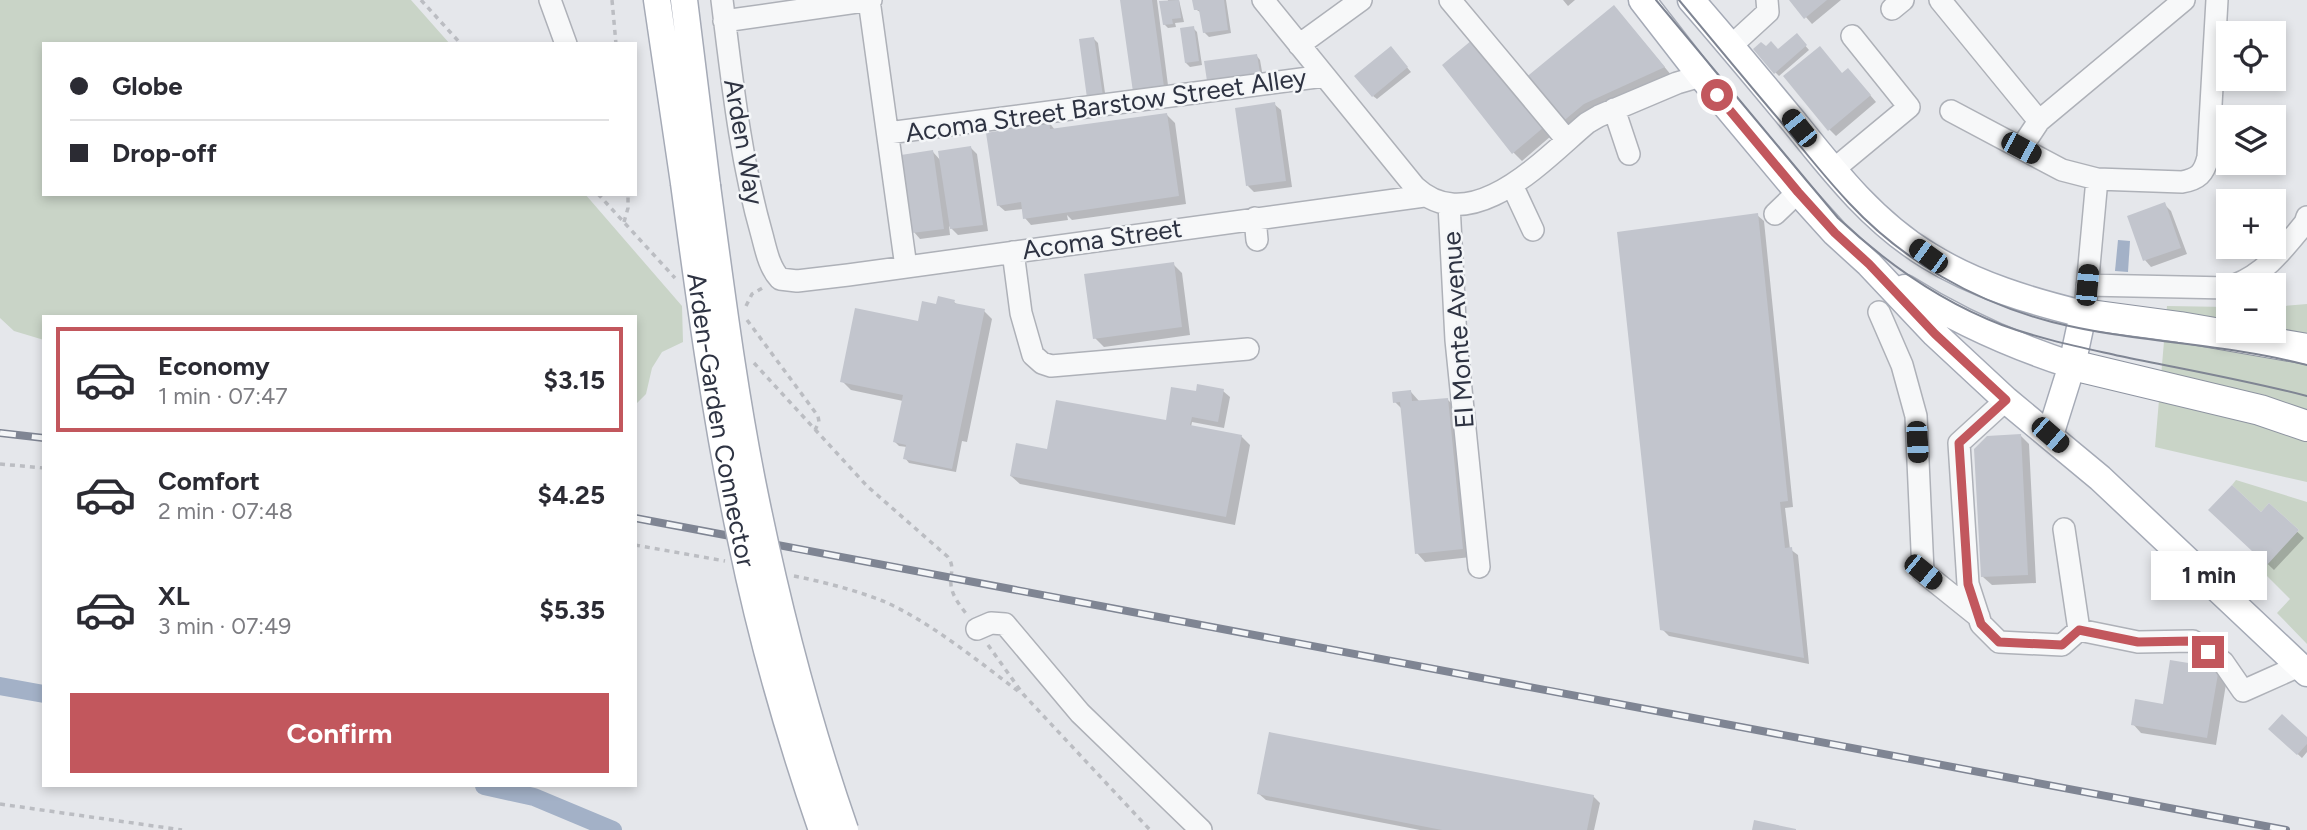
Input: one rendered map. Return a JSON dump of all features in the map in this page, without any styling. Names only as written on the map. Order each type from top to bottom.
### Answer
[{"type":"highway","points":[[2083,314],[2180,327],[2307,349]]},
{"type":"highway","points":[[2072,365],[2260,410],[2307,426]]},
{"type":"main road","name":"Arden-Garden Connector","points":[[657,0],[696,184],[757,507],[792,657],[845,830]]},
{"type":"main road","name":"Arden-Garden Connector","points":[[684,0],[696,184],[720,428],[741,540],[778,690],[822,830]]},
{"type":"main road","points":[[1642,0],[1701,76],[1835,233],[1869,264],[1935,334],[2006,400],[2050,435],[2303,670]]},
{"type":"main road","points":[[1691,0],[1833,170],[1862,203],[1891,229],[1928,256],[1965,275],[2006,292],[2083,314],[2072,365],[2050,435]]},
{"type":"main road","points":[[1869,264],[1943,312],[2030,352],[2072,365]]},
{"type":"street","points":[[550,0],[564,39]]},
{"type":"street","points":[[562,0],[564,39]]},
{"type":"street","name":"Arden Way","points":[[722,0],[749,189],[766,251],[780,279]]},
{"type":"street","points":[[724,21],[870,0],[906,267]]},
{"type":"street","name":"El Monte Avenue","points":[[1263,0],[1391,159],[1424,195],[1449,204],[1456,340],[1479,567]]},
{"type":"street","points":[[1299,45],[1361,0]]},
{"type":"street","points":[[1450,0],[1567,140]]},
{"type":"street","points":[[1731,46],[1768,12],[1767,0]]},
{"type":"street","points":[[1940,0],[2039,121]]},
{"type":"street","points":[[2021,148],[2039,121],[2184,0]]},
{"type":"street","points":[[1951,111],[2062,170],[2096,179],[2182,182],[2195,180],[2205,170],[2208,157],[2217,0]]},
{"type":"street","points":[[1833,170],[1909,107],[1852,36]]},
{"type":"street","name":"Acoma Street Barstow Street Alley","points":[[888,134],[1324,76]]},
{"type":"street","points":[[1449,204],[1491,198],[1512,185],[1587,123],[1677,83],[1701,76]]},
{"type":"street","points":[[1614,109],[1629,154]]},
{"type":"street","points":[[2083,314],[2096,179]]},
{"type":"street","points":[[1512,185],[1533,230]]},
{"type":"street","points":[[1775,214],[1798,192]]},
{"type":"street","name":"Acoma Street","points":[[780,279],[810,280],[1424,195]]},
{"type":"street","points":[[2259,273],[2269,265],[2305,223],[2307,217]]},
{"type":"street","points":[[1255,218],[1257,240]]},
{"type":"street","points":[[1013,252],[1021,313],[1033,355],[1042,363],[1051,366],[1248,349]]},
{"type":"street","points":[[2087,285],[2216,289]]},
{"type":"street","points":[[1879,312],[1902,365],[1916,416],[1923,572],[1979,617]]},
{"type":"street","points":[[2006,400],[1959,443],[1968,584],[1981,624],[1999,642],[2062,645],[2079,630]]},
{"type":"street","points":[[2064,529],[2079,630]]},
{"type":"street","points":[[978,629],[991,623],[1004,624],[1080,713],[1202,830]]},
{"type":"street","points":[[2079,630],[2138,642],[2193,641],[2223,662],[2243,691],[2303,670]]},
{"type":"path","points":[[421,0],[459,42]]},
{"type":"path","points":[[612,0],[616,42]]},
{"type":"path","points":[[600,196],[677,280]]},
{"type":"path","points":[[624,222],[628,196]]},
{"type":"path","points":[[780,279],[752,294],[745,313],[754,331],[818,416],[819,422],[815,430]]},
{"type":"path","points":[[750,358],[867,486],[948,557],[953,566],[952,578]]},
{"type":"path","points":[[0,464],[42,468]]},
{"type":"path","points":[[637,545],[727,562]]},
{"type":"path","points":[[788,575],[825,583],[884,602],[943,636],[1023,694],[1150,830]]},
{"type":"path","points":[[0,804],[182,830]]},
{"type":"shaded area","points":[[0,0],[411,0],[448,42],[42,42],[42,196],[587,196],[682,306],[683,342],[662,352],[652,368],[646,394],[637,403],[637,315],[42,315],[42,339],[14,331],[0,318]]},
{"type":"shaded area","points":[[2307,304],[2307,482],[2155,447],[2167,306],[2216,307],[2216,343],[2286,343],[2286,306]]},
{"type":"shaded area","points":[[2236,480],[2307,502],[2307,644],[2277,613],[2290,599],[2261,570],[2299,530],[2269,503],[2261,512],[2232,485]]},
{"type":"water","points":[[2118,240],[2130,241],[2128,272],[2115,271]]},
{"type":"building","points":[[1120,0],[1152,0],[1164,87],[1133,92]]},
{"type":"building","points":[[1179,0],[1181,18],[1172,19],[1173,24],[1163,25],[1159,1]]},
{"type":"building","points":[[1192,0],[1224,0],[1228,30],[1203,33],[1199,10],[1194,10]]},
{"type":"building","points":[[1789,0],[1827,0],[1804,19]]},
{"type":"building","points":[[1614,5],[1665,67],[1584,104],[1561,123],[1524,79]]},
{"type":"building","points":[[1194,26],[1199,61],[1185,63],[1180,28]]},
{"type":"building","points":[[1797,33],[1807,45],[1774,74],[1753,49],[1761,42],[1766,46],[1771,41],[1778,49]]},
{"type":"building","points":[[1094,37],[1103,96],[1087,98],[1079,39]]},
{"type":"building","points":[[1472,40],[1544,127],[1512,154],[1442,65]]},
{"type":"building","points":[[1391,46],[1408,67],[1372,97],[1354,76]]},
{"type":"building","points":[[1820,46],[1842,73],[1848,68],[1871,95],[1828,131],[1783,76]]},
{"type":"building","points":[[1257,54],[1260,73],[1207,81],[1204,61]]},
{"type":"building","points":[[1275,102],[1286,181],[1246,186],[1235,108]]},
{"type":"building","points":[[1167,113],[1179,196],[1023,219],[1021,202],[997,206],[986,133],[1010,129],[1009,125],[1049,119],[1050,129]]},
{"type":"building","points":[[971,146],[983,225],[950,229],[938,151]]},
{"type":"building","points":[[933,150],[944,229],[912,233],[901,155]]},
{"type":"building","points":[[2165,202],[2181,248],[2143,261],[2127,216]]},
{"type":"building","points":[[1758,213],[1788,501],[1780,502],[1785,548],[1792,547],[1804,658],[1660,630],[1617,232]]},
{"type":"building","points":[[1174,262],[1182,327],[1093,339],[1084,274]]},
{"type":"building","points":[[938,296],[955,300],[954,303],[985,309],[952,469],[903,459],[906,445],[893,442],[903,395],[840,382],[855,308],[918,321],[922,301],[936,304]]},
{"type":"building","points":[[1197,384],[1224,389],[1218,422],[1192,417],[1190,425],[1242,435],[1226,517],[1010,476],[1016,443],[1047,449],[1056,400],[1166,420],[1171,387],[1196,391]]},
{"type":"building","points":[[1411,390],[1412,401],[1448,398],[1463,549],[1415,554],[1400,402],[1393,403],[1392,392]]},
{"type":"building","points":[[2021,434],[2028,575],[1981,577],[1974,449],[1987,436]]},
{"type":"building","points":[[2232,485],[2261,512],[2269,503],[2299,530],[2267,565],[2208,510]]},
{"type":"building","points":[[2170,660],[2219,668],[2207,738],[2131,725],[2135,699],[2163,704]]},
{"type":"building","points":[[2282,714],[2307,737],[2307,744],[2297,755],[2268,729]]},
{"type":"building","points":[[1269,732],[1594,795],[1587,830],[1442,830],[1257,794]]},
{"type":"building","points":[[1754,820],[1796,829],[1796,830],[1752,830]]},
{"type":"waterway","points":[[0,686],[42,694]]},
{"type":"waterway","points":[[489,787],[534,797],[613,830]]},
{"type":"tram line","points":[[1656,0],[1838,218],[1894,265],[1935,292],[2002,325],[2045,339],[2307,396]]},
{"type":"tram line","points":[[1679,0],[1849,203],[1893,243],[1942,277],[1995,303],[2052,322],[2083,329],[2243,352],[2307,365]]},
{"type":"railway","points":[[0,433],[42,438]]},
{"type":"railway","points":[[637,518],[2286,830]]},
{"type":"route","points":[[1717,95],[1835,233],[1869,264],[1935,334],[2006,400],[1959,443],[1968,584],[1981,624],[1999,642],[2062,645],[2079,630],[2138,642],[2193,641],[2208,652]]}]
